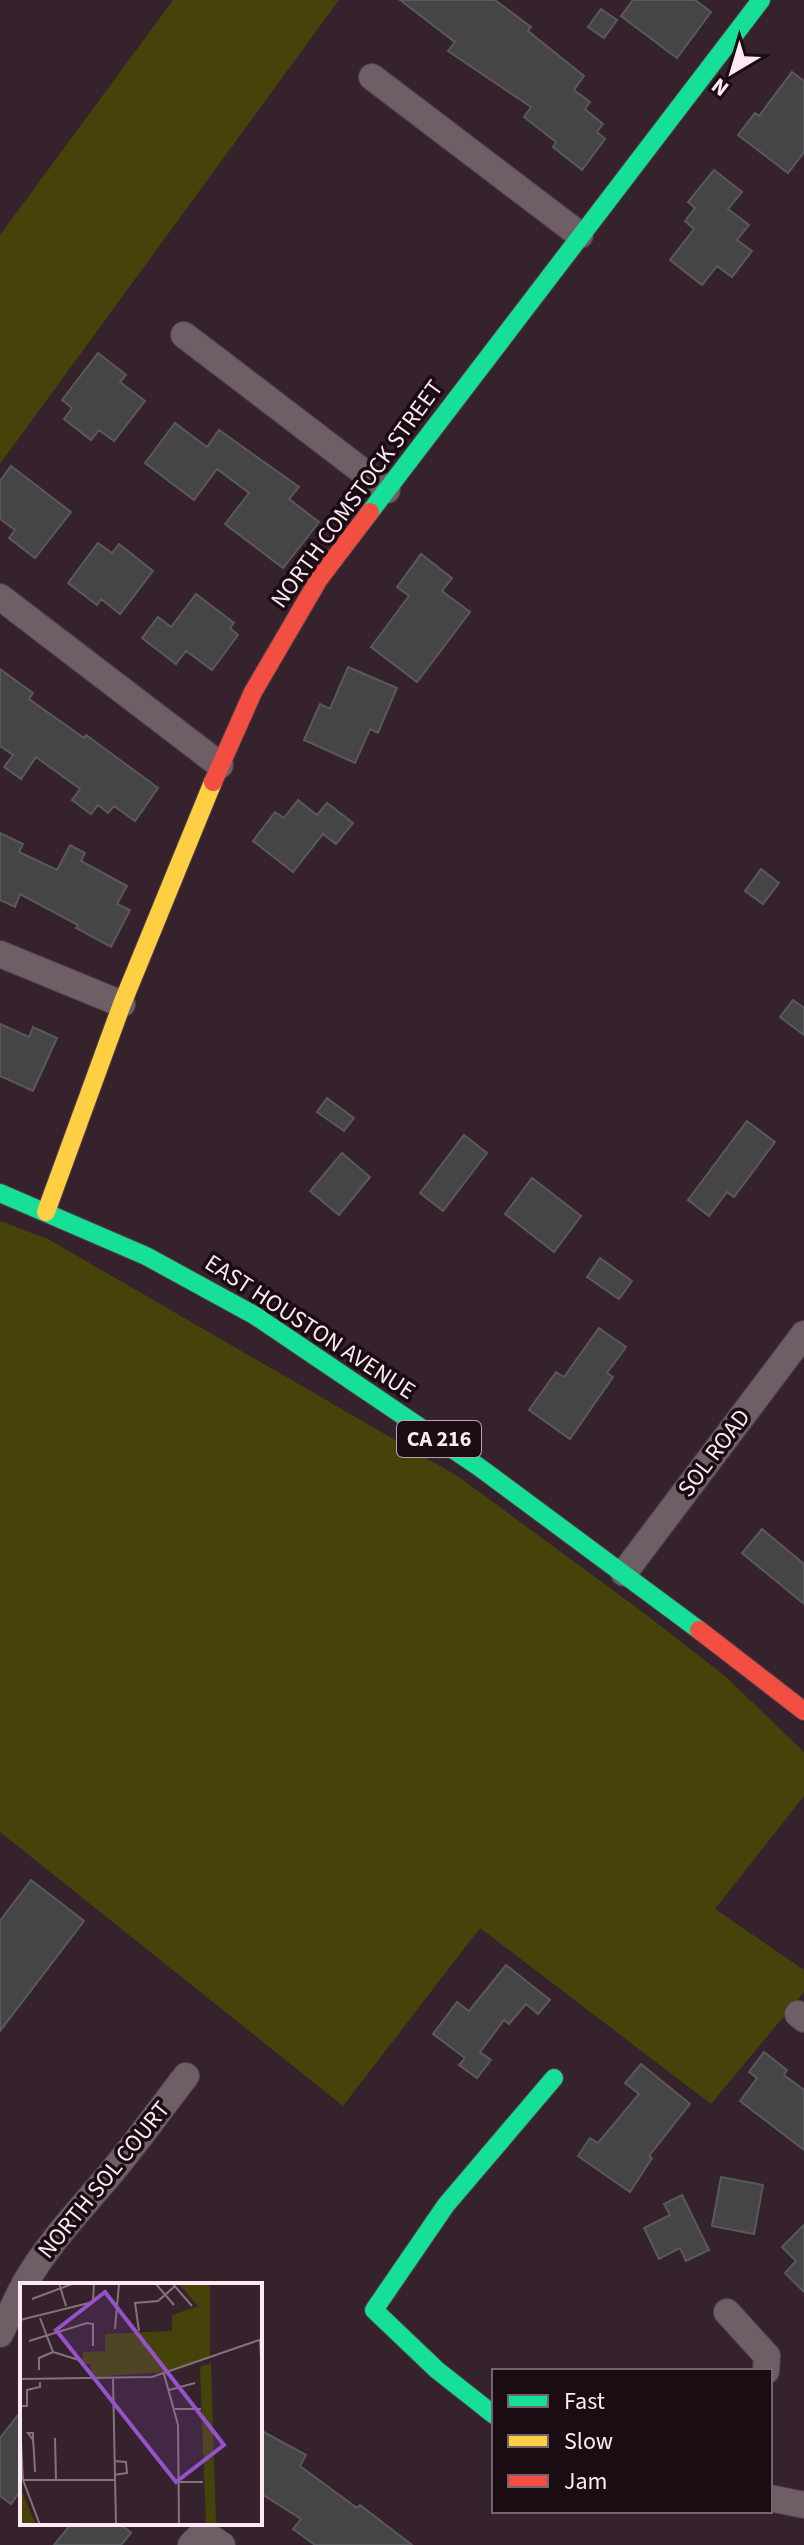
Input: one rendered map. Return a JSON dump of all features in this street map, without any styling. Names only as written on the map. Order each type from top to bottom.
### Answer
[{"type":"street","name":"NORTH COMSTOCK STREET","points":[[46,1212],[122,1004],[220,765],[253,692],[289,627],[319,579],[761,0]]},
{"type":"street","points":[[372,77],[580,235]]},
{"type":"street","points":[[184,335],[387,490]]},
{"type":"street","points":[[0,597],[220,765]]},
{"type":"street","points":[[0,954],[122,1004]]},
{"type":"street","name":"EAST HOUSTON AVENUE","points":[[0,1193],[170,1268],[266,1323],[447,1445],[703,1631],[804,1711]]},
{"type":"street","name":"SOL ROAD","points":[[624,1573],[804,1334]]},
{"type":"street","name":"NORTH SOL COURT","points":[[25,2283],[72,2216],[112,2172],[186,2076]]},
{"type":"street","points":[[492,2413],[437,2370],[374,2310],[446,2205],[554,2078]]},
{"type":"street","name":"NORTH SOL COURT","points":[[0,2334],[20,2293]]},
{"type":"street","points":[[727,2312],[767,2356],[766,2369]]},
{"type":"street","points":[[772,2498],[804,2505]]},
{"type":"shaded area","points":[[173,0],[339,0],[0,464],[0,235]]},
{"type":"shaded area","points":[[0,1221],[48,1239],[459,1477],[725,1676],[804,1752],[804,1796],[715,1909],[804,1970],[804,1992],[711,2104],[480,1928],[343,2106],[0,1832]]},
{"type":"building","points":[[400,0],[495,0],[531,27],[528,31],[584,76],[574,90],[590,102],[585,109],[603,124],[597,132],[605,139],[582,170],[553,147],[556,142],[524,117],[531,107],[448,51],[455,42]]},
{"type":"building","points":[[633,0],[695,0],[711,12],[677,58],[621,16]]},
{"type":"building","points":[[601,9],[617,20],[604,38],[588,27]]},
{"type":"building","points":[[792,72],[804,81],[804,152],[788,173],[738,135],[755,113],[759,116]]},
{"type":"building","points":[[714,170],[742,192],[728,209],[749,225],[737,240],[752,251],[732,277],[717,266],[702,285],[670,260],[694,229],[685,221],[695,208],[688,202]]},
{"type":"building","points":[[98,353],[126,375],[120,382],[145,401],[114,441],[99,430],[91,440],[64,419],[72,408],[62,400]]},
{"type":"building","points":[[175,423],[207,447],[219,430],[299,487],[289,499],[319,522],[283,568],[225,524],[249,493],[217,469],[194,500],[145,463]]},
{"type":"building","points":[[11,466],[71,512],[35,558],[9,538],[15,530],[0,519],[0,481]]},
{"type":"building","points":[[98,543],[112,553],[119,544],[153,571],[120,614],[101,599],[97,605],[68,583]]},
{"type":"building","points":[[421,554],[452,578],[442,591],[470,612],[417,682],[371,647],[409,596],[397,587]]},
{"type":"building","points":[[196,594],[234,623],[230,628],[238,635],[212,670],[186,651],[176,664],[142,638],[158,617],[171,627]]},
{"type":"building","points":[[348,667],[397,688],[378,733],[370,729],[355,763],[304,740],[320,704],[330,709]]},
{"type":"building","points":[[0,669],[33,693],[29,699],[84,738],[86,735],[158,788],[135,821],[114,806],[108,813],[98,805],[91,814],[72,800],[80,789],[36,757],[21,779],[4,767],[13,755],[0,746]]},
{"type":"building","points":[[298,800],[317,815],[327,803],[353,823],[336,844],[323,834],[293,872],[253,841],[275,812],[284,818]]},
{"type":"building","points":[[0,833],[23,844],[19,852],[57,870],[70,845],[85,853],[81,861],[127,886],[117,904],[130,910],[111,947],[76,928],[78,925],[20,894],[15,907],[0,900]]},
{"type":"building","points":[[761,869],[779,883],[763,904],[745,891]]},
{"type":"building","points":[[793,1000],[804,1008],[804,1035],[780,1017]]},
{"type":"building","points":[[0,1024],[29,1037],[33,1027],[57,1038],[33,1091],[0,1076]]},
{"type":"building","points":[[327,1098],[354,1118],[344,1131],[317,1112]]},
{"type":"building","points":[[747,1121],[775,1142],[734,1197],[727,1192],[709,1216],[688,1200]]},
{"type":"building","points":[[464,1135],[487,1153],[443,1211],[420,1193]]},
{"type":"building","points":[[342,1153],[370,1177],[339,1215],[310,1191]]},
{"type":"building","points":[[532,1178],[581,1216],[554,1252],[505,1214]]},
{"type":"building","points":[[600,1258],[632,1281],[619,1299],[587,1277]]},
{"type":"building","points":[[599,1328],[626,1347],[607,1373],[613,1377],[570,1439],[529,1410],[556,1372],[564,1377]]},
{"type":"building","points":[[762,1529],[804,1564],[804,1604],[742,1553]]},
{"type":"building","points":[[31,1880],[84,1921],[0,2031],[0,1921]]},
{"type":"building","points":[[506,1965],[550,2000],[538,2014],[526,2004],[509,2024],[504,2020],[480,2052],[491,2060],[477,2078],[459,2065],[465,2058],[433,2034],[457,2002],[469,2011]]},
{"type":"building","points":[[764,2052],[787,2070],[784,2075],[804,2090],[804,2150],[740,2101],[757,2078],[749,2072]]},
{"type":"building","points":[[641,2064],[690,2104],[649,2156],[652,2158],[630,2192],[578,2156],[590,2138],[598,2143],[639,2094],[625,2083]]},
{"type":"building","points":[[721,2177],[763,2185],[754,2234],[712,2226]]},
{"type":"building","points":[[682,2195],[709,2250],[686,2261],[680,2248],[659,2259],[644,2228],[670,2215],[664,2204]]},
{"type":"building","points":[[804,2225],[804,2292],[785,2273],[796,2261],[782,2247]]},
{"type":"building","points":[[20,2413],[20,2491],[11,2504],[0,2496],[0,2438]]},
{"type":"building","points":[[262,2431],[306,2455],[300,2466],[357,2508],[360,2505],[412,2545],[315,2545],[293,2529],[301,2519],[262,2494]]},
{"type":"building","points":[[70,2525],[121,2525],[131,2533],[121,2545],[54,2545]]},
{"type":"traffic: fast","points":[[370,512],[761,0]]},
{"type":"traffic: fast","points":[[0,1193],[146,1256],[254,1315],[479,1467],[699,1630]]},
{"type":"traffic: fast","points":[[492,2413],[437,2370],[374,2310],[446,2205],[554,2078]]},
{"type":"traffic: slow","points":[[46,1212],[122,1004],[213,782]]},
{"type":"traffic: jam","points":[[213,782],[253,692],[319,579],[370,512]]},
{"type":"traffic: jam","points":[[699,1630],[804,1711]]}]
